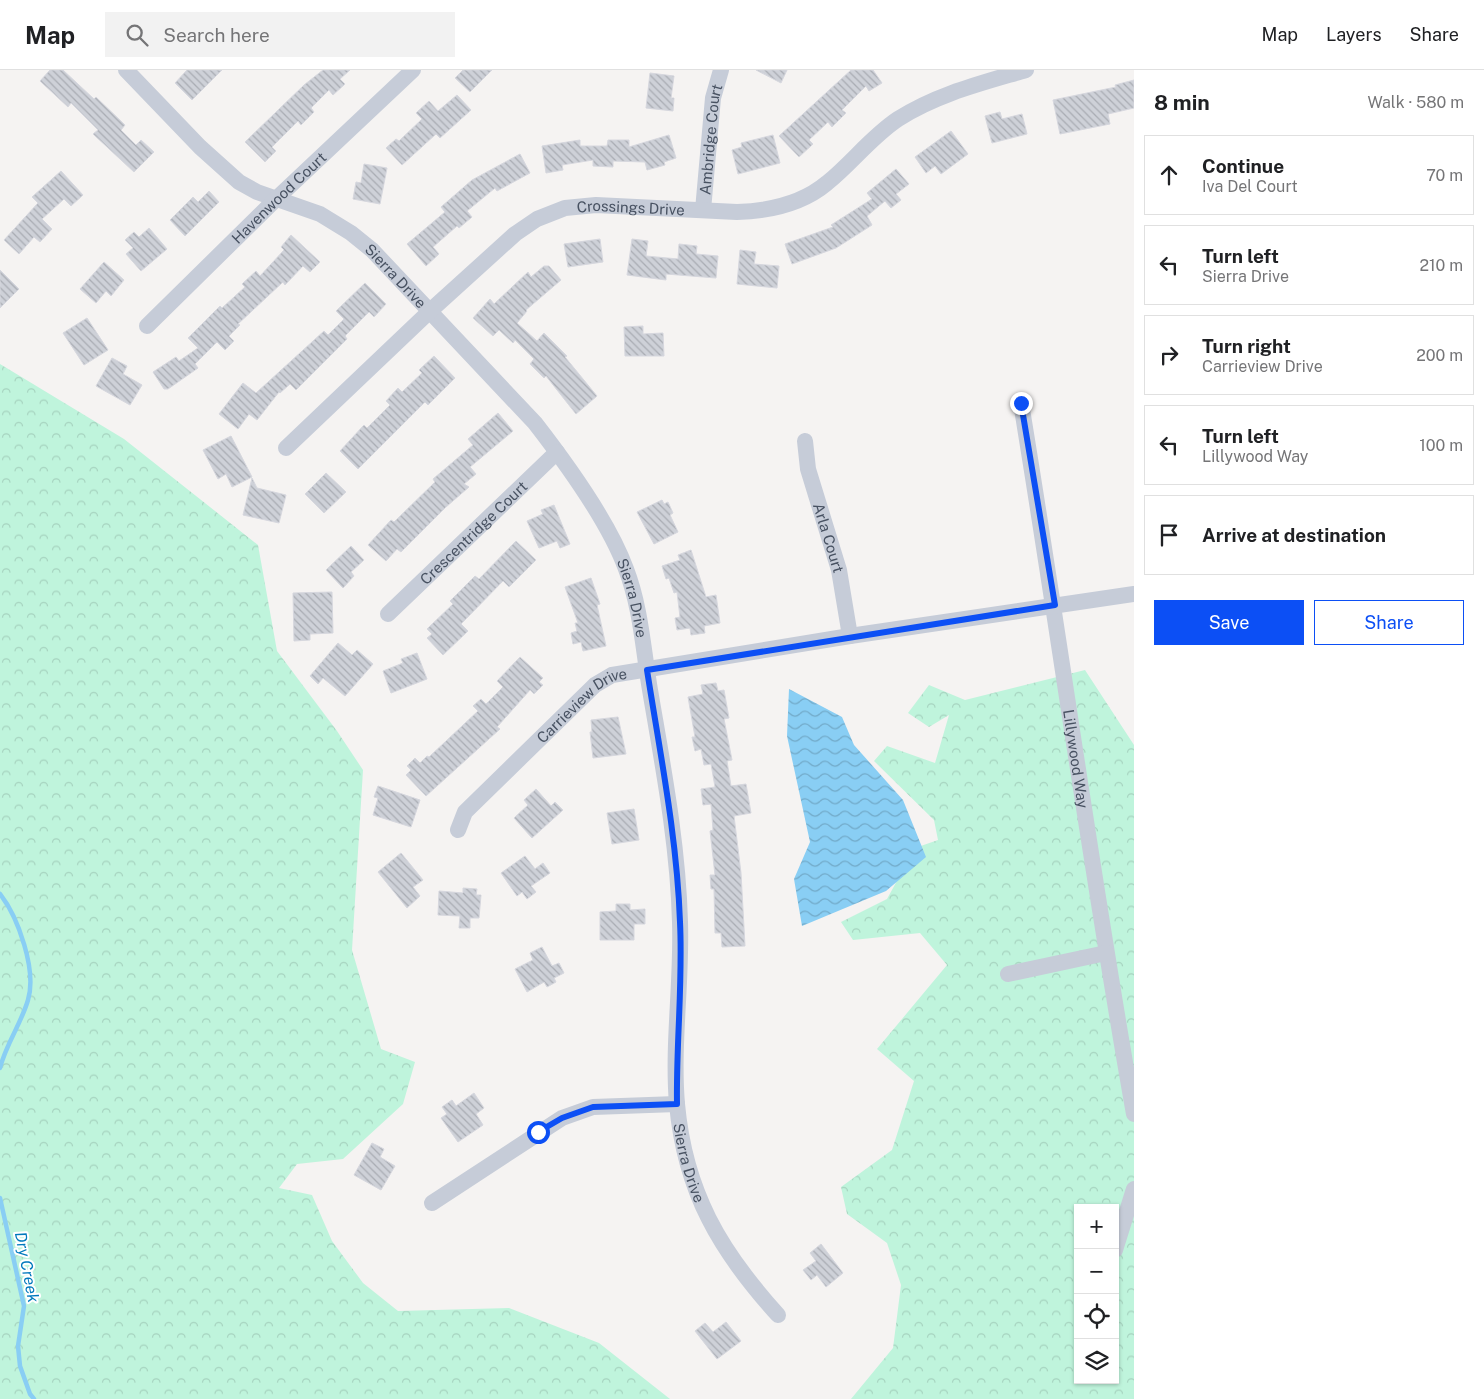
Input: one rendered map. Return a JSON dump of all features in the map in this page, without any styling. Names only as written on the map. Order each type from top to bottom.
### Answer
[{"type":"street","name":"Havenwood Court","points":[[147,326],[276,198],[413,70]]},
{"type":"street","name":"Ambridge Court","points":[[703,210],[713,98],[721,70]]},
{"type":"street","name":"Crossings Drive","points":[[286,448],[430,311],[515,234],[537,219],[565,208],[596,205],[756,211],[787,205],[826,184],[880,133],[915,109],[950,93],[1026,70]]},
{"type":"street","name":"Sierra Drive","points":[[133,72],[225,171],[257,192],[320,214],[351,232],[372,250],[536,423],[557,452],[610,535],[626,568],[638,606],[672,826],[680,924],[677,1104],[694,1185],[719,1241],[747,1281],[778,1315]]},
{"type":"street","name":"Lillywood Way","points":[[1021,403],[1055,605],[1106,953],[1134,1114]]},
{"type":"street","name":"Arla Court","points":[[805,441],[808,469],[840,570],[850,636]]},
{"type":"street","name":"Crescentridge Court","points":[[388,614],[557,452]]},
{"type":"street","name":"Carrieview Drive","points":[[458,830],[465,812],[595,685],[612,676],[850,636],[1134,594]]},
{"type":"street","points":[[1008,974],[1106,953]]},
{"type":"street","points":[[432,1203],[562,1118],[593,1107],[677,1104]]},
{"type":"street","points":[[1115,1249],[1134,1189]]},
{"type":"green space","points":[[0,364],[124,439],[258,545],[277,651],[337,731],[363,770],[352,950],[381,1049],[415,1062],[403,1104],[343,1159],[297,1164],[279,1188],[312,1195],[332,1241],[363,1283],[398,1311],[509,1308],[599,1343],[670,1399],[0,1399]]},
{"type":"green space","points":[[1085,670],[1134,745],[1134,1399],[851,1399],[893,1348],[901,1285],[887,1243],[847,1214],[841,1187],[892,1150],[914,1081],[877,1049],[947,965],[920,933],[853,940],[841,922],[887,899],[915,848],[938,840],[934,820],[874,761],[887,746],[935,763],[949,715],[929,727],[908,713],[929,685],[965,700]]},
{"type":"water","points":[[789,689],[842,717],[854,745],[903,800],[926,857],[886,891],[802,926],[794,879],[810,842],[787,736]]},
{"type":"building","points":[[50,70],[63,70],[94,99],[96,97],[125,125],[121,130],[136,145],[141,140],[154,152],[134,172],[93,134],[98,130],[71,103],[68,107],[40,81]]},
{"type":"building","points":[[187,70],[222,70],[192,100],[175,83]]},
{"type":"building","points":[[323,70],[350,70],[340,79],[345,84],[333,95],[329,90],[311,108],[314,112],[301,125],[298,121],[272,147],[276,151],[265,162],[245,142],[304,85]]},
{"type":"building","points":[[463,70],[492,70],[470,92],[455,78]]},
{"type":"building","points":[[756,70],[787,70],[781,83]]},
{"type":"building","points":[[851,70],[873,70],[882,83],[869,91],[866,86],[842,110],[846,113],[832,127],[828,122],[809,140],[813,144],[799,157],[779,136]]},
{"type":"building","points":[[650,73],[674,76],[671,98],[674,98],[673,111],[646,108]]},
{"type":"building","points":[[1134,80],[1134,108],[1108,114],[1110,124],[1060,134],[1053,100],[1116,87],[1115,85]]},
{"type":"building","points":[[457,95],[471,110],[440,138],[436,134],[402,165],[386,148],[396,139],[399,141],[422,119],[416,113],[429,101],[438,111]]},
{"type":"building","points":[[1000,112],[1002,119],[1022,114],[1027,134],[992,143],[985,116]]},
{"type":"building","points":[[951,131],[968,154],[941,174],[935,166],[926,173],[915,157]]},
{"type":"building","points":[[669,135],[676,158],[664,162],[665,165],[647,170],[645,162],[613,161],[613,167],[593,166],[593,160],[562,165],[563,170],[546,173],[542,146],[580,140],[580,146],[607,146],[608,140],[629,140],[629,147]]},
{"type":"building","points":[[773,135],[780,163],[738,174],[732,150],[742,147],[741,143]]},
{"type":"building","points":[[520,154],[530,173],[497,191],[495,188],[467,211],[472,217],[459,228],[457,226],[433,247],[439,254],[426,266],[407,244],[445,212],[441,207],[472,180]]},
{"type":"building","points":[[364,164],[387,168],[380,204],[353,199],[356,182],[361,183]]},
{"type":"building","points":[[896,169],[909,184],[896,194],[901,200],[891,208],[885,201],[867,216],[872,225],[836,248],[792,264],[785,244],[833,227],[831,225],[872,199],[867,193]]},
{"type":"building","points":[[61,171],[83,195],[71,206],[64,199],[42,219],[52,229],[40,242],[34,237],[19,254],[4,240],[38,203],[32,197]]},
{"type":"building","points":[[209,191],[219,202],[185,236],[170,220],[193,197],[198,202]]},
{"type":"building","points":[[149,228],[167,249],[141,271],[126,254],[133,248],[125,240],[134,232],[139,237]]},
{"type":"building","points":[[291,235],[320,262],[310,272],[303,266],[285,285],[283,282],[238,324],[240,325],[229,336],[234,341],[225,350],[217,342],[195,364],[198,368],[168,389],[164,389],[153,372],[176,357],[179,361],[198,348],[188,338],[220,306],[222,308],[245,287],[242,284],[256,271],[260,276],[284,250],[281,247]]},
{"type":"building","points":[[600,239],[603,262],[568,267],[564,244]]},
{"type":"building","points":[[632,239],[648,241],[646,256],[678,259],[679,244],[697,246],[696,254],[718,256],[716,278],[666,274],[666,280],[627,275]]},
{"type":"building","points":[[740,250],[756,252],[754,264],[779,266],[777,288],[737,284]]},
{"type":"building","points":[[104,262],[124,280],[111,296],[106,291],[96,303],[80,289]]},
{"type":"building","points":[[544,266],[549,266],[561,280],[526,310],[517,323],[537,341],[544,333],[567,356],[565,357],[597,396],[576,414],[546,376],[544,378],[530,364],[534,359],[515,340],[513,343],[499,330],[493,336],[473,318],[490,299],[494,304],[528,272],[531,277]]},
{"type":"building","points":[[0,270],[19,289],[0,308]]},
{"type":"building","points":[[365,283],[386,304],[374,317],[369,312],[345,336],[347,339],[296,390],[290,384],[279,392],[257,420],[249,414],[238,429],[219,414],[243,383],[256,393],[324,331],[328,335],[344,319],[336,311]]},
{"type":"building","points":[[87,318],[108,350],[84,365],[63,333]]},
{"type":"building","points":[[643,326],[643,334],[663,333],[664,356],[625,356],[624,327]]},
{"type":"building","points":[[434,356],[455,378],[428,405],[425,402],[358,469],[340,451],[364,425],[367,428],[390,405],[386,401],[398,388],[402,392],[422,373],[419,370]]},
{"type":"building","points":[[112,358],[127,366],[123,374],[142,385],[130,405],[96,386]]},
{"type":"building","points":[[498,413],[513,431],[470,467],[476,474],[464,484],[469,487],[401,552],[397,549],[386,561],[368,545],[391,520],[394,522],[435,482],[433,479],[473,445],[468,439]]},
{"type":"building","points":[[231,436],[252,477],[232,487],[226,474],[218,479],[203,450]]},
{"type":"building","points":[[326,473],[346,492],[324,513],[305,494]]},
{"type":"building","points":[[252,478],[257,488],[286,495],[279,523],[243,515]]},
{"type":"building","points":[[662,500],[664,504],[668,502],[673,513],[670,515],[678,532],[654,544],[637,512]]},
{"type":"building","points":[[554,505],[570,544],[560,548],[557,541],[539,548],[527,521],[543,514],[541,510]]},
{"type":"building","points":[[516,541],[536,560],[509,587],[503,581],[461,624],[468,631],[443,655],[427,638],[432,634],[427,629],[453,604],[450,601],[475,576],[479,579]]},
{"type":"building","points":[[351,546],[364,560],[351,572],[354,576],[343,588],[326,570]]},
{"type":"building","points":[[691,550],[706,597],[716,595],[720,623],[704,626],[705,633],[691,635],[690,628],[677,630],[675,618],[680,617],[677,592],[674,593],[669,578],[666,579],[662,566],[680,560],[678,555]]},
{"type":"building","points":[[591,578],[600,604],[597,605],[606,646],[583,651],[581,642],[573,644],[571,633],[577,631],[575,623],[578,623],[565,587]]},
{"type":"building","points":[[332,592],[333,633],[310,634],[310,640],[294,641],[293,593]]},
{"type":"building","points":[[338,643],[352,655],[357,650],[373,664],[345,696],[323,678],[318,684],[310,676]]},
{"type":"building","points":[[417,653],[427,679],[391,693],[383,671],[403,663],[401,659]]},
{"type":"building","points":[[520,657],[543,678],[539,682],[543,685],[534,694],[530,690],[497,727],[500,729],[426,796],[406,775],[411,770],[407,766],[415,758],[420,763],[427,756],[429,757],[478,711],[473,706],[481,699],[486,704],[503,687],[497,681]]},
{"type":"building","points":[[716,683],[718,691],[724,690],[729,718],[724,719],[732,760],[727,761],[731,786],[746,784],[751,813],[734,816],[741,873],[745,946],[722,947],[721,933],[715,933],[714,889],[711,889],[710,875],[715,875],[710,831],[713,830],[711,804],[703,805],[701,789],[715,787],[711,764],[704,765],[701,749],[695,751],[692,737],[695,737],[688,697],[703,694],[701,685]]},
{"type":"building","points":[[618,717],[626,754],[593,758],[590,732],[592,732],[591,720]]},
{"type":"building","points":[[378,786],[420,800],[411,827],[373,815],[378,798],[374,797]]},
{"type":"building","points":[[536,789],[551,806],[555,802],[563,810],[532,838],[514,818],[528,805],[524,800]]},
{"type":"building","points":[[634,809],[639,840],[612,844],[607,813]]},
{"type":"building","points":[[401,853],[423,880],[413,887],[420,896],[407,908],[378,872]]},
{"type":"building","points":[[525,856],[535,869],[543,863],[550,873],[531,886],[536,892],[527,899],[522,892],[517,896],[501,873]]},
{"type":"building","points":[[463,888],[477,889],[476,895],[481,895],[479,918],[470,918],[470,928],[459,928],[460,916],[438,915],[439,891],[463,893]]},
{"type":"building","points":[[616,904],[630,904],[630,910],[645,909],[645,924],[634,924],[634,940],[600,940],[600,912],[616,911]]},
{"type":"building","points":[[542,947],[552,966],[559,963],[564,973],[554,978],[556,982],[547,987],[544,982],[527,992],[515,969],[533,960],[530,953]]},
{"type":"building","points":[[474,1093],[484,1108],[476,1114],[483,1125],[458,1142],[441,1118],[447,1114],[442,1107],[452,1100],[456,1106]]},
{"type":"building","points":[[372,1143],[384,1149],[380,1157],[395,1166],[381,1190],[354,1175]]},
{"type":"building","points":[[821,1244],[843,1273],[826,1287],[817,1275],[811,1280],[803,1270],[816,1261],[810,1253]]},
{"type":"building","points":[[726,1322],[741,1341],[717,1359],[695,1331],[705,1323],[713,1332]]},
{"type":"waterway","name":"Dry Creek","points":[[0,894],[7,904],[19,930],[28,959],[30,974],[28,1000],[0,1068]]},
{"type":"waterway","name":"Dry Creek","points":[[0,1198],[24,1306],[18,1346],[20,1366],[30,1394],[34,1399]]},
{"type":"route","points":[[538,1132],[562,1118],[593,1107],[619,1104],[677,1104],[680,924],[678,891],[672,826],[647,670],[759,650],[1055,605],[1021,403]]}]
